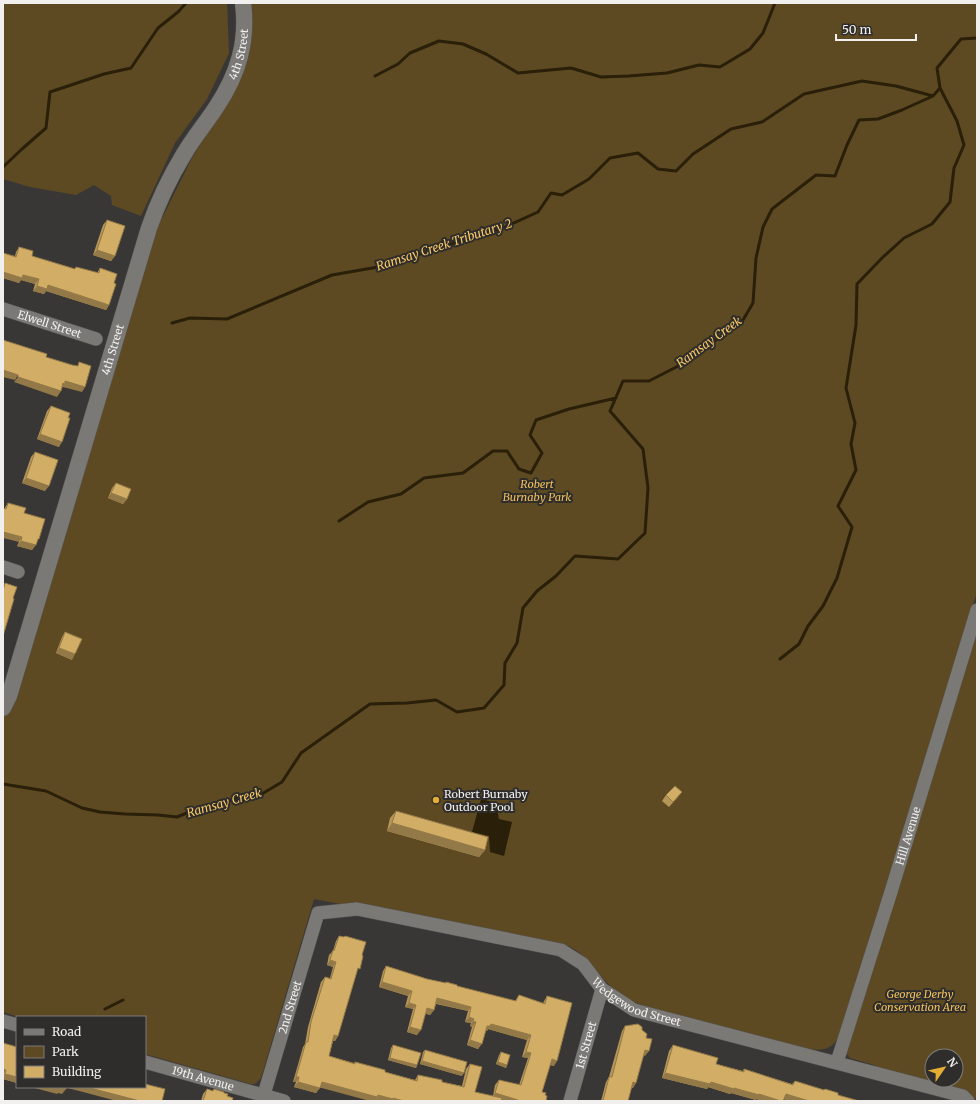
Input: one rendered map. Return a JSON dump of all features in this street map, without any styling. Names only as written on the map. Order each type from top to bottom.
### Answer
[{"type":"street","name":"4th Street","points":[[3,708],[11,689],[149,228],[165,190],[184,154],[216,107],[235,73],[243,42],[243,3]]},
{"type":"street","name":"Elwell Street","points":[[3,309],[96,339]]},
{"type":"street","points":[[3,567],[18,572]]},
{"type":"street","name":"Hill Avenue","points":[[837,1062],[890,896],[977,610]]},
{"type":"street","name":"Wedgewood Street","points":[[318,913],[357,909],[561,950],[584,964],[602,989],[634,1010],[837,1062],[965,1098]]},
{"type":"street","name":"2nd Street","points":[[263,1098],[318,913]]},
{"type":"street","name":"1st Street","points":[[570,1101],[602,989]]},
{"type":"street","points":[[3,1021],[16,1025]]},
{"type":"street","name":"19th Avenue","points":[[146,1062],[263,1098],[284,1101]]},
{"type":"green space","points":[[3,3],[227,3],[229,53],[207,99],[175,143],[141,216],[112,205],[111,196],[94,185],[76,195],[30,187],[3,179]]},
{"type":"green space","name":"Robert Burnaby Park","points":[[251,3],[977,3],[977,592],[840,1033],[834,1044],[830,1047],[820,1050],[803,1048],[650,1008],[637,1003],[617,992],[584,957],[569,946],[314,899],[261,1078],[255,1084],[146,1054],[146,1016],[16,1016],[3,1012],[3,718],[8,711],[154,234],[192,158],[234,89]]},
{"type":"green space","name":"George Derby Conservation Area","points":[[977,626],[977,1100],[965,1091],[953,1088],[964,1088],[964,1048],[924,1048],[924,1080],[883,1070],[874,1065],[850,1058],[846,1053]]},
{"type":"shaded area","points":[[481,799],[496,803],[499,819],[512,822],[504,856],[490,852],[489,836],[472,832]]},
{"type":"building","points":[[107,220],[125,226],[115,256],[97,250]]},
{"type":"building","points":[[19,247],[33,251],[32,256],[75,269],[76,267],[99,273],[100,268],[117,274],[114,283],[116,284],[109,305],[48,285],[47,289],[37,286],[39,279],[23,275],[22,278],[3,272],[3,253],[16,257]]},
{"type":"building","points":[[3,340],[47,354],[46,357],[72,365],[78,366],[79,362],[91,366],[85,387],[65,381],[61,391],[18,377],[18,375],[3,370]]},
{"type":"building","points":[[51,406],[70,413],[68,418],[70,418],[62,442],[40,434]]},
{"type":"building","points":[[35,452],[58,460],[49,486],[26,478]]},
{"type":"building","points":[[116,483],[131,489],[127,499],[111,493]]},
{"type":"building","points":[[8,503],[26,508],[24,513],[45,519],[36,545],[21,541],[22,537],[3,532],[3,508],[6,509]]},
{"type":"building","points":[[5,583],[17,587],[3,636],[3,591]]},
{"type":"building","points":[[65,632],[82,639],[75,654],[59,648]]},
{"type":"building","points":[[675,786],[682,792],[673,802],[666,795]]},
{"type":"building","points":[[396,811],[488,837],[485,850],[392,823]]},
{"type":"building","points":[[339,936],[345,936],[366,942],[360,969],[358,968],[338,1036],[334,1035],[329,1056],[355,1064],[355,1062],[385,1070],[385,1072],[417,1081],[418,1075],[442,1080],[442,1082],[464,1087],[470,1064],[482,1067],[475,1092],[502,1098],[501,1101],[404,1101],[378,1095],[377,1097],[322,1082],[320,1088],[298,1082],[299,1077],[296,1077],[306,1042],[308,1042],[311,1022],[325,977],[331,979],[336,962],[330,960]]},
{"type":"building","points":[[386,966],[427,979],[446,982],[516,1001],[519,995],[545,1004],[547,996],[572,1003],[557,1061],[552,1059],[542,1092],[546,1093],[546,1101],[518,1101],[495,1093],[499,1080],[521,1085],[531,1053],[526,1052],[531,1035],[491,1024],[490,1026],[487,1026],[482,1044],[470,1040],[476,1022],[473,1021],[474,1019],[469,1017],[471,1007],[437,998],[434,1010],[427,1008],[421,1030],[410,1027],[416,1005],[409,1003],[412,991],[382,982]]},
{"type":"building","points":[[638,1024],[647,1034],[646,1038],[652,1039],[649,1051],[645,1050],[636,1083],[633,1082],[628,1101],[603,1101],[609,1077],[612,1077],[625,1026]]},
{"type":"building","points":[[3,1043],[16,1047],[16,1077],[5,1074],[6,1070],[3,1069]]},
{"type":"building","points":[[393,1045],[421,1053],[417,1065],[390,1058]]},
{"type":"building","points":[[673,1045],[718,1058],[716,1064],[744,1072],[744,1069],[793,1085],[795,1081],[838,1093],[838,1095],[859,1101],[809,1101],[786,1094],[783,1101],[781,1101],[711,1082],[710,1084],[665,1073]]},
{"type":"building","points":[[425,1050],[467,1062],[464,1073],[422,1061]]},
{"type":"building","points":[[501,1052],[510,1055],[507,1065],[498,1062]]},
{"type":"building","points":[[146,1084],[165,1089],[162,1101],[140,1101],[90,1088],[146,1088]]},
{"type":"building","points":[[207,1089],[213,1091],[214,1089],[224,1092],[228,1094],[227,1096],[233,1098],[232,1101],[203,1101]]},
{"type":"waterway","points":[[3,167],[46,128],[50,92],[104,74],[131,68],[158,28],[178,12],[186,3]]},
{"type":"waterway","points":[[375,76],[398,64],[410,53],[439,41],[463,44],[486,54],[518,73],[571,68],[601,77],[667,73],[699,65],[720,67],[750,49],[763,33],[775,3]]},
{"type":"waterway","name":"Ramsay Creek","points":[[3,784],[46,791],[82,808],[100,812],[177,817],[199,808],[260,795],[282,782],[301,753],[370,704],[407,703],[436,700],[457,712],[484,708],[504,685],[505,663],[517,643],[523,608],[537,591],[556,576],[575,556],[618,559],[645,533],[648,488],[643,449],[610,411],[623,381],[649,381],[686,362],[743,320],[753,303],[756,258],[763,227],[772,209],[816,175],[835,176],[859,120],[878,119],[933,96],[940,88],[937,68],[961,39],[977,38]]},
{"type":"waterway","name":"Ramsay Creek Tributary 2","points":[[172,323],[190,318],[227,319],[332,275],[378,267],[503,228],[538,212],[551,193],[562,195],[589,179],[610,158],[638,153],[658,169],[676,171],[693,154],[731,129],[762,122],[804,94],[862,81],[896,86],[933,96]]},
{"type":"waterway","points":[[780,659],[799,644],[808,626],[823,606],[837,578],[852,527],[838,506],[856,470],[851,444],[855,423],[846,388],[856,325],[857,284],[904,238],[932,224],[950,202],[954,168],[964,145],[957,121],[940,88]]},
{"type":"waterway","points":[[339,521],[368,502],[401,494],[424,478],[463,473],[493,451],[507,451],[519,469],[531,473],[542,453],[530,435],[536,420],[569,409],[616,398]]},
{"type":"waterway","points":[[105,1009],[123,1000]]},
{"type":"place","name":"Robert Burnaby Outdoor Pool","points":[[436,800]]}]
